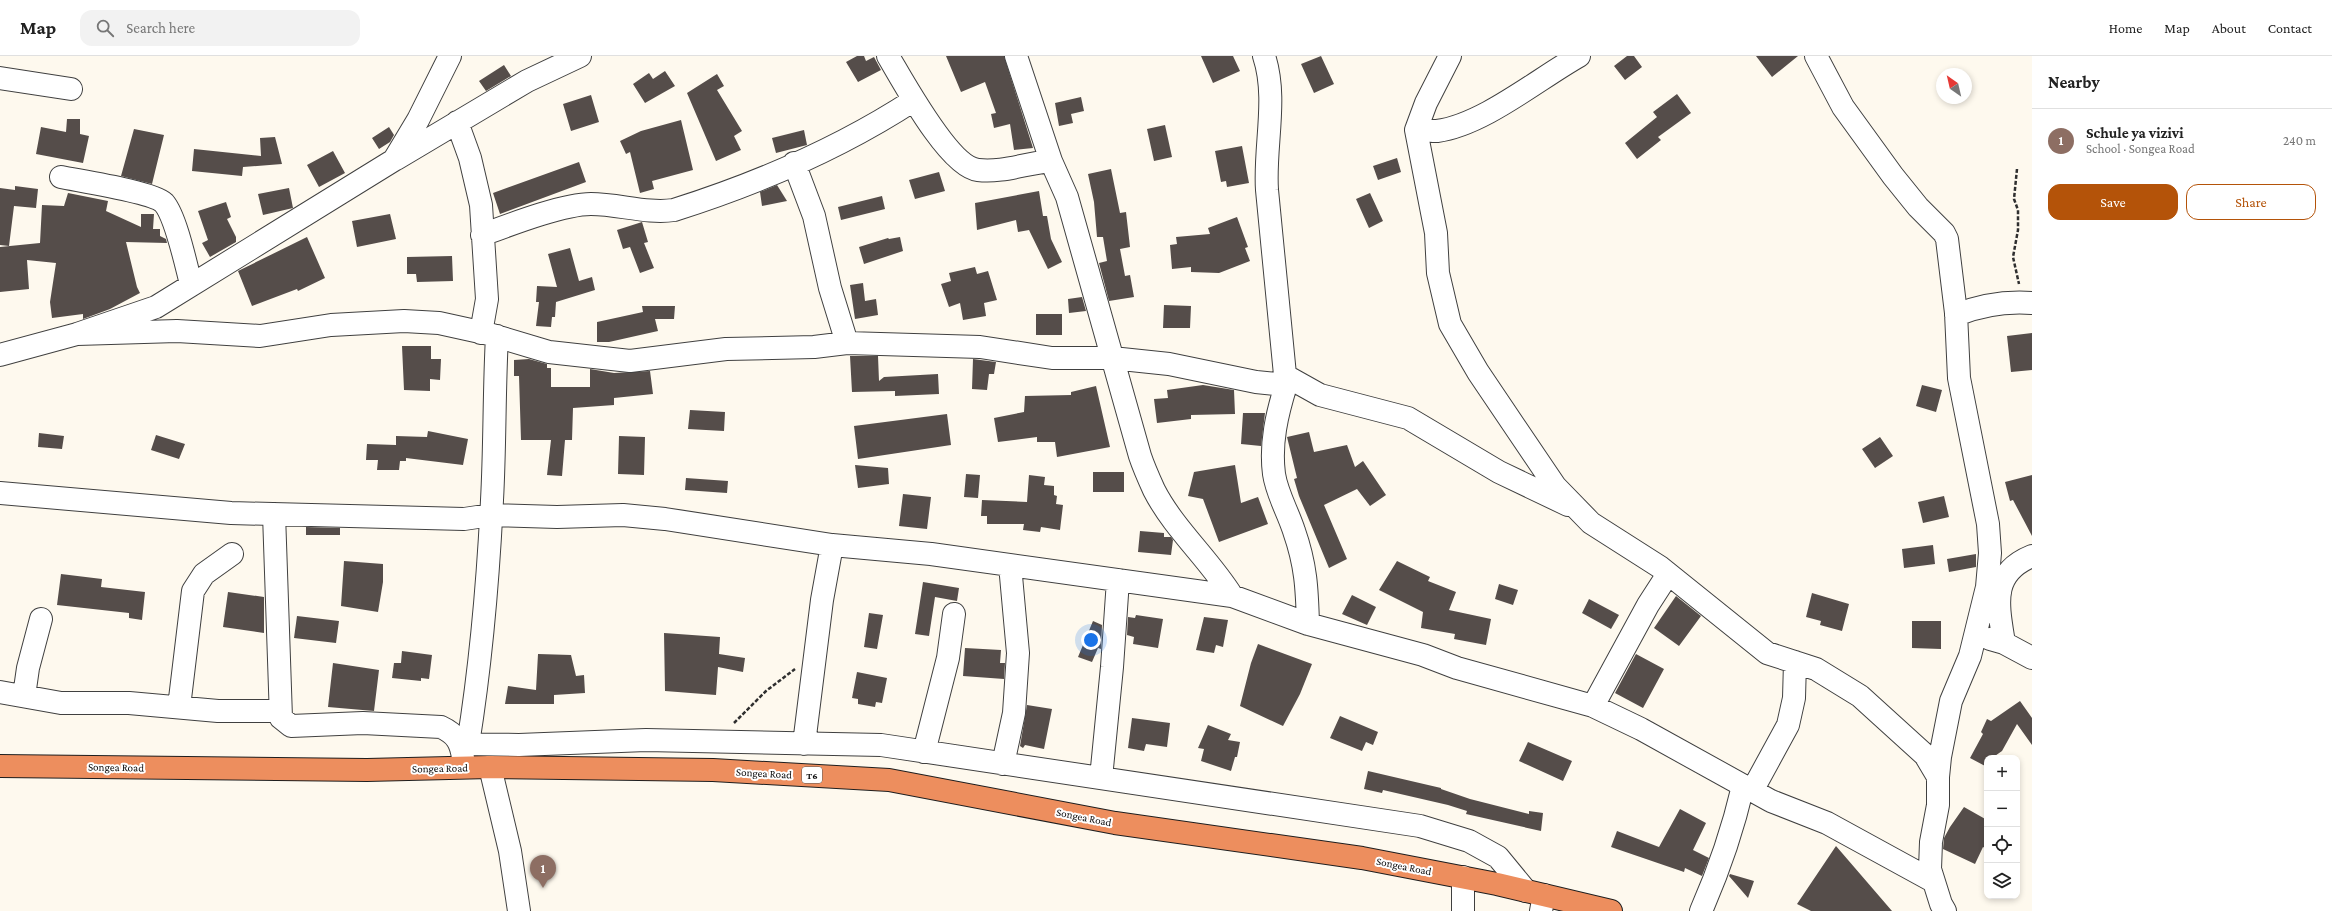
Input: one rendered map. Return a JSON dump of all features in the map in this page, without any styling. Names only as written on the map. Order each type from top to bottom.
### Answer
[{"type":"highway","name":"Songea Road","points":[[0,766],[367,770],[464,767],[713,770],[889,780],[1115,823],[1362,858],[1463,878],[1537,899],[1611,911]]},
{"type":"street","points":[[394,160],[418,120],[450,56]]},
{"type":"street","points":[[0,355],[77,334],[156,307],[191,284],[457,122],[527,81],[580,56]]},
{"type":"street","points":[[888,56],[914,100],[946,145],[961,161],[976,170],[995,170],[1051,161]]},
{"type":"street","points":[[1016,56],[1051,161],[1067,197],[1140,456],[1154,491],[1190,541],[1218,574],[1232,596]]},
{"type":"street","points":[[1264,56],[1267,65],[1269,114],[1265,166],[1286,380],[1272,447],[1274,475],[1303,559],[1307,581],[1308,624]]},
{"type":"street","points":[[1450,56],[1426,103],[1416,130],[1436,233],[1438,273],[1450,324],[1478,372],[1555,486],[1591,523],[1668,574],[1767,653],[1816,669],[1860,696],[1925,755],[1938,777]]},
{"type":"street","points":[[1416,130],[1437,131],[1454,127],[1480,116],[1579,56]]},
{"type":"street","points":[[1816,56],[1843,107],[1874,151],[1918,207],[1944,233],[1953,277],[1959,378],[1978,464],[1988,524],[1990,546],[1987,587],[1970,656],[1951,701],[1940,757],[1938,805],[1931,842],[1930,862],[1933,881],[1945,911]]},
{"type":"street","points":[[0,78],[71,89]]},
{"type":"street","points":[[482,235],[560,210],[590,204],[660,212],[674,210],[770,175],[888,116],[914,100]]},
{"type":"street","points":[[457,122],[470,158],[481,206],[489,334],[491,515],[486,599],[465,744],[464,767]]},
{"type":"street","points":[[794,163],[814,216],[830,288],[847,343]]},
{"type":"street","points":[[61,177],[149,196],[163,202],[168,209],[184,254],[191,284]]},
{"type":"street","points":[[1956,315],[1977,307],[2011,301],[2027,303]]},
{"type":"street","points":[[77,334],[177,331],[260,336],[331,325],[404,320],[439,323],[489,334],[549,352],[630,361],[726,350],[814,347],[847,343],[980,347],[1052,358],[1112,358],[1169,364],[1256,382],[1286,380],[1320,395],[1408,418],[1499,472],[1579,510]]},
{"type":"street","points":[[0,493],[231,513],[464,519],[491,515],[557,517],[623,515],[665,519],[832,545],[931,554],[1232,596],[1308,624],[1423,655],[1464,670],[1593,706],[1641,729],[1771,801],[1826,823],[1933,881]]},
{"type":"street","points":[[274,514],[280,711],[281,718],[291,726],[363,723],[441,727],[452,732],[465,744],[519,745],[646,740],[881,745],[1420,826],[1469,842],[1498,857],[1537,899]]},
{"type":"street","points":[[804,744],[815,654],[832,545]]},
{"type":"street","points":[[179,707],[192,591],[204,574],[232,554]]},
{"type":"street","points":[[2004,643],[1999,605],[2005,573],[2014,565],[2032,556]]},
{"type":"street","points":[[1003,764],[1014,713],[1018,653],[1010,566]]},
{"type":"street","points":[[1593,706],[1648,604],[1668,574]]},
{"type":"street","points":[[1101,778],[1112,667],[1118,580]]},
{"type":"street","points":[[924,752],[948,658],[954,614]]},
{"type":"street","points":[[24,696],[28,668],[41,619]]},
{"type":"street","points":[[1974,640],[1989,639],[2004,643],[2032,658]]},
{"type":"street","points":[[1701,911],[1721,865],[1733,827],[1748,788],[1788,725],[1794,698],[1795,662]]},
{"type":"street","points":[[0,692],[61,702],[129,703],[218,711],[280,711]]},
{"type":"street","points":[[490,767],[510,851],[519,911]]},
{"type":"street","points":[[1462,911],[1463,878]]},
{"type":"path","points":[[2017,170],[2014,198],[2018,210],[2018,230],[2013,257],[2027,303]]},
{"type":"path","points":[[719,742],[735,721],[766,691],[815,654]]},
{"type":"building","points":[[857,56],[864,56],[866,61],[874,57],[881,70],[858,82],[846,62]]},
{"type":"building","points":[[946,56],[1004,56],[1033,148],[1014,150],[1010,124],[994,128],[991,114],[996,113],[985,82],[961,92]]},
{"type":"building","points":[[1201,56],[1233,56],[1240,71],[1213,83]]},
{"type":"building","points":[[1321,56],[1334,84],[1314,93],[1301,64]]},
{"type":"building","points":[[1627,56],[1634,56],[1642,67],[1625,80],[1614,66]]},
{"type":"building","points":[[1756,56],[1798,56],[1772,77]]},
{"type":"building","points":[[504,65],[511,76],[486,91],[479,81]]},
{"type":"building","points":[[665,71],[675,86],[645,103],[633,84],[649,73],[653,79]]},
{"type":"building","points":[[717,74],[724,86],[717,90],[742,131],[734,136],[741,150],[716,161],[687,93]]},
{"type":"building","points":[[1677,94],[1691,113],[1658,137],[1661,140],[1637,159],[1625,143],[1657,117],[1653,112]]},
{"type":"building","points":[[591,95],[599,122],[571,131],[563,104]]},
{"type":"building","points":[[1081,97],[1084,111],[1071,114],[1073,123],[1059,126],[1055,103]]},
{"type":"building","points":[[67,119],[80,119],[80,134],[89,136],[83,163],[36,154],[41,127],[66,132]]},
{"type":"building","points":[[681,120],[693,170],[652,181],[654,189],[640,193],[630,152],[626,154],[620,141],[641,131]]},
{"type":"building","points":[[1165,125],[1172,157],[1154,161],[1147,129]]},
{"type":"building","points":[[389,127],[394,135],[390,142],[379,149],[372,138]]},
{"type":"building","points":[[134,129],[164,135],[152,184],[121,176]]},
{"type":"building","points":[[804,130],[807,145],[776,153],[772,138]]},
{"type":"building","points":[[275,137],[282,164],[243,167],[242,176],[192,171],[194,149],[261,156],[260,138]]},
{"type":"building","points":[[1242,146],[1249,183],[1227,187],[1226,181],[1221,182],[1215,151]]},
{"type":"building","points":[[333,151],[345,173],[319,187],[307,165]]},
{"type":"building","points":[[1397,158],[1401,172],[1378,180],[1373,166]]},
{"type":"building","points":[[579,162],[586,182],[500,214],[493,193]]},
{"type":"building","points":[[1111,169],[1120,213],[1126,212],[1130,247],[1120,249],[1125,276],[1130,275],[1134,297],[1109,301],[1099,263],[1107,261],[1103,237],[1097,237],[1094,202],[1088,174]]},
{"type":"building","points":[[939,172],[945,191],[915,199],[909,180]]},
{"type":"building","points":[[777,185],[787,201],[762,206],[760,192]]},
{"type":"building","points":[[15,186],[38,189],[36,208],[14,206],[9,246],[0,245],[0,188],[15,190]]},
{"type":"building","points":[[289,188],[293,208],[263,215],[258,194]]},
{"type":"building","points":[[1039,191],[1043,216],[1047,216],[1051,239],[1062,262],[1048,269],[1029,230],[1018,232],[1016,220],[977,230],[975,203]]},
{"type":"building","points":[[68,193],[108,201],[106,211],[141,227],[141,214],[154,214],[153,229],[160,229],[160,236],[166,239],[167,243],[126,242],[137,287],[140,293],[110,309],[83,319],[83,314],[52,318],[50,302],[56,263],[27,260],[29,289],[0,292],[0,247],[40,243],[42,205],[64,206]]},
{"type":"building","points":[[1370,193],[1383,221],[1369,228],[1356,199]]},
{"type":"building","points":[[882,196],[885,209],[841,220],[838,207]]},
{"type":"building","points":[[226,202],[231,217],[227,219],[236,237],[236,242],[210,257],[202,243],[208,240],[198,211]]},
{"type":"building","points":[[390,214],[396,239],[357,247],[352,221]]},
{"type":"building","points":[[1237,217],[1248,247],[1245,248],[1250,261],[1219,273],[1191,272],[1191,267],[1172,269],[1170,245],[1177,244],[1176,237],[1210,234],[1208,228]]},
{"type":"building","points":[[642,222],[648,242],[644,243],[654,268],[640,273],[630,247],[623,249],[617,230]]},
{"type":"building","points":[[307,237],[325,278],[298,291],[297,289],[252,306],[238,271]]},
{"type":"building","points":[[900,237],[903,251],[864,264],[859,247],[888,238]]},
{"type":"building","points":[[570,248],[579,281],[592,277],[595,290],[556,302],[555,317],[552,317],[551,327],[536,326],[539,302],[536,302],[537,286],[557,287],[548,254]]},
{"type":"building","points":[[452,256],[453,281],[417,282],[416,274],[407,274],[407,257]]},
{"type":"building","points":[[975,267],[977,274],[988,271],[997,300],[984,303],[986,316],[963,320],[960,303],[949,307],[941,284],[951,281],[949,273]]},
{"type":"building","points":[[863,283],[865,301],[876,299],[878,315],[855,319],[850,285]]},
{"type":"building","points":[[1082,297],[1086,311],[1069,313],[1068,299]]},
{"type":"building","points":[[1164,305],[1191,306],[1190,328],[1163,328]]},
{"type":"building","points":[[642,306],[675,306],[674,319],[655,319],[658,331],[609,342],[597,342],[597,322],[643,312]]},
{"type":"building","points":[[1036,314],[1062,314],[1062,335],[1036,335]]},
{"type":"building","points":[[2032,333],[2032,370],[2011,372],[2007,336]]},
{"type":"building","points":[[402,346],[431,346],[431,359],[441,359],[440,380],[430,379],[430,391],[404,390]]},
{"type":"building","points":[[850,356],[878,356],[879,381],[884,377],[938,374],[939,394],[895,396],[895,391],[852,392]]},
{"type":"building","points":[[529,359],[547,364],[547,368],[551,368],[551,387],[590,387],[590,369],[614,373],[650,371],[653,394],[614,398],[614,405],[573,408],[572,440],[565,440],[562,476],[547,475],[551,440],[521,440],[519,376],[514,376],[514,360]]},
{"type":"building","points":[[973,359],[996,362],[994,374],[989,374],[987,390],[972,389]]},
{"type":"building","points":[[1203,385],[1234,390],[1235,414],[1191,415],[1191,419],[1157,423],[1154,399],[1168,398],[1167,390]]},
{"type":"building","points":[[1922,385],[1942,390],[1936,412],[1916,406]]},
{"type":"building","points":[[1096,386],[1110,447],[1057,457],[1055,442],[1037,442],[1037,437],[998,442],[994,418],[1024,412],[1025,396],[1071,395],[1071,392]]},
{"type":"building","points":[[690,410],[725,412],[724,431],[688,429]]},
{"type":"building","points":[[1243,413],[1265,413],[1261,446],[1241,444]]},
{"type":"building","points":[[947,414],[951,445],[858,459],[854,426]]},
{"type":"building","points":[[428,431],[468,439],[463,465],[406,458],[406,461],[400,461],[399,470],[377,470],[378,460],[366,460],[367,444],[396,445],[396,436],[427,437]]},
{"type":"building","points":[[1309,432],[1314,452],[1347,445],[1355,467],[1363,461],[1386,495],[1370,506],[1357,489],[1324,505],[1347,559],[1329,568],[1299,496],[1294,479],[1297,478],[1287,437]]},
{"type":"building","points":[[39,433],[64,436],[62,449],[38,447]]},
{"type":"building","points":[[156,435],[185,444],[179,459],[151,450]]},
{"type":"building","points":[[619,436],[645,437],[644,475],[618,474]]},
{"type":"building","points":[[1880,437],[1893,456],[1875,468],[1862,449]]},
{"type":"building","points":[[855,465],[888,468],[889,484],[858,488]]},
{"type":"building","points":[[1235,465],[1241,503],[1258,497],[1268,524],[1219,542],[1203,499],[1188,496],[1194,472]]},
{"type":"building","points":[[1093,472],[1124,472],[1124,492],[1093,492]]},
{"type":"building","points":[[966,474],[980,475],[978,498],[964,497]]},
{"type":"building","points":[[1029,475],[1045,477],[1044,485],[1054,486],[1054,495],[1057,496],[1056,504],[1063,505],[1060,530],[1041,527],[1040,532],[1023,530],[1024,524],[987,524],[987,516],[981,516],[982,500],[1027,502]]},
{"type":"building","points":[[2032,475],[2032,536],[2013,500],[2010,501],[2005,482]]},
{"type":"building","points":[[686,478],[728,481],[727,493],[685,490]]},
{"type":"building","points":[[903,494],[931,497],[927,529],[899,526]]},
{"type":"building","points":[[1944,496],[1949,517],[1923,523],[1918,502]]},
{"type":"building","points":[[306,527],[340,528],[340,535],[306,535]]},
{"type":"building","points":[[1140,531],[1164,533],[1164,537],[1171,537],[1173,540],[1171,555],[1138,552]]},
{"type":"building","points":[[1933,545],[1935,564],[1904,568],[1902,549]]},
{"type":"building","points":[[1976,554],[1976,567],[1949,572],[1947,559]]},
{"type":"building","points":[[344,561],[383,564],[383,582],[378,612],[341,606]]},
{"type":"building","points":[[1397,561],[1430,577],[1428,581],[1456,592],[1449,610],[1491,619],[1486,645],[1454,639],[1455,634],[1421,628],[1423,612],[1379,590]]},
{"type":"building","points":[[61,574],[102,579],[101,587],[145,592],[142,620],[129,618],[129,613],[57,605]]},
{"type":"building","points":[[923,582],[959,588],[957,601],[935,597],[929,636],[915,634]]},
{"type":"building","points":[[1499,584],[1518,590],[1513,605],[1495,599]]},
{"type":"building","points":[[228,592],[264,597],[264,633],[223,627]]},
{"type":"building","points":[[1812,593],[1849,604],[1842,631],[1820,625],[1821,621],[1806,617]]},
{"type":"building","points":[[1352,595],[1376,607],[1367,625],[1342,614]]},
{"type":"building","points":[[1676,596],[1701,616],[1679,646],[1654,628]]},
{"type":"building","points":[[1589,599],[1619,615],[1611,629],[1582,613]]},
{"type":"building","points":[[869,613],[883,615],[877,649],[864,647]]},
{"type":"building","points":[[1136,615],[1163,619],[1158,648],[1133,644],[1134,637],[1127,635],[1128,617],[1135,618]]},
{"type":"building","points":[[297,616],[339,621],[336,643],[294,638]]},
{"type":"building","points":[[1204,617],[1228,620],[1223,647],[1216,645],[1214,653],[1196,650]]},
{"type":"building","points":[[1093,621],[1102,625],[1101,649],[1098,648],[1092,662],[1078,657]]},
{"type":"building","points":[[1912,621],[1941,621],[1941,649],[1912,648]]},
{"type":"building","points":[[664,633],[720,637],[719,654],[745,658],[743,672],[718,667],[716,695],[665,691]]},
{"type":"building","points":[[1258,644],[1312,664],[1300,694],[1283,726],[1240,706],[1251,663]]},
{"type":"building","points":[[965,648],[1001,650],[1000,663],[1005,663],[1004,679],[963,676]]},
{"type":"building","points":[[402,651],[432,655],[429,679],[421,678],[421,681],[392,678],[394,663],[401,663]]},
{"type":"building","points":[[538,654],[571,655],[576,676],[584,675],[585,693],[554,695],[554,704],[505,704],[508,686],[536,690]]},
{"type":"building","points":[[1636,654],[1664,669],[1643,708],[1615,693]]},
{"type":"building","points":[[333,663],[379,670],[374,711],[328,707]]},
{"type":"building","points":[[857,672],[887,678],[882,703],[876,702],[875,707],[858,704],[858,699],[852,698]]},
{"type":"building","points":[[2020,701],[2032,718],[2032,745],[2017,724],[2002,751],[1996,755],[1984,755],[1984,765],[1970,758],[1983,734],[1981,732],[1987,719],[1991,721]]},
{"type":"building","points":[[1027,705],[1052,709],[1044,749],[1025,745],[1023,748],[1020,746]]},
{"type":"building","points":[[1340,716],[1378,732],[1373,745],[1366,742],[1362,751],[1330,738]]},
{"type":"building","points":[[1132,718],[1170,723],[1167,747],[1146,744],[1144,751],[1128,748]]},
{"type":"building","points":[[1208,725],[1231,734],[1228,740],[1240,742],[1237,757],[1235,757],[1231,771],[1201,761],[1204,749],[1198,748]]},
{"type":"building","points":[[1528,742],[1572,761],[1563,781],[1519,761]]},
{"type":"building","points":[[1368,771],[1441,788],[1470,799],[1529,814],[1529,811],[1543,813],[1541,831],[1466,814],[1467,811],[1448,805],[1383,790],[1382,793],[1364,789]]},
{"type":"building","points":[[1964,807],[1984,818],[1984,848],[1975,864],[1943,849],[1944,838]]},
{"type":"building","points":[[1680,809],[1706,823],[1693,850],[1709,858],[1702,876],[1685,868],[1684,872],[1611,847],[1617,831],[1659,847]]},
{"type":"building","points":[[1836,846],[1892,911],[1811,911],[1797,904]]},
{"type":"building","points":[[1730,874],[1754,881],[1748,898],[1729,876]]},
{"type":"place","name":"Schule ya vizivi","points":[[543,888]]}]
